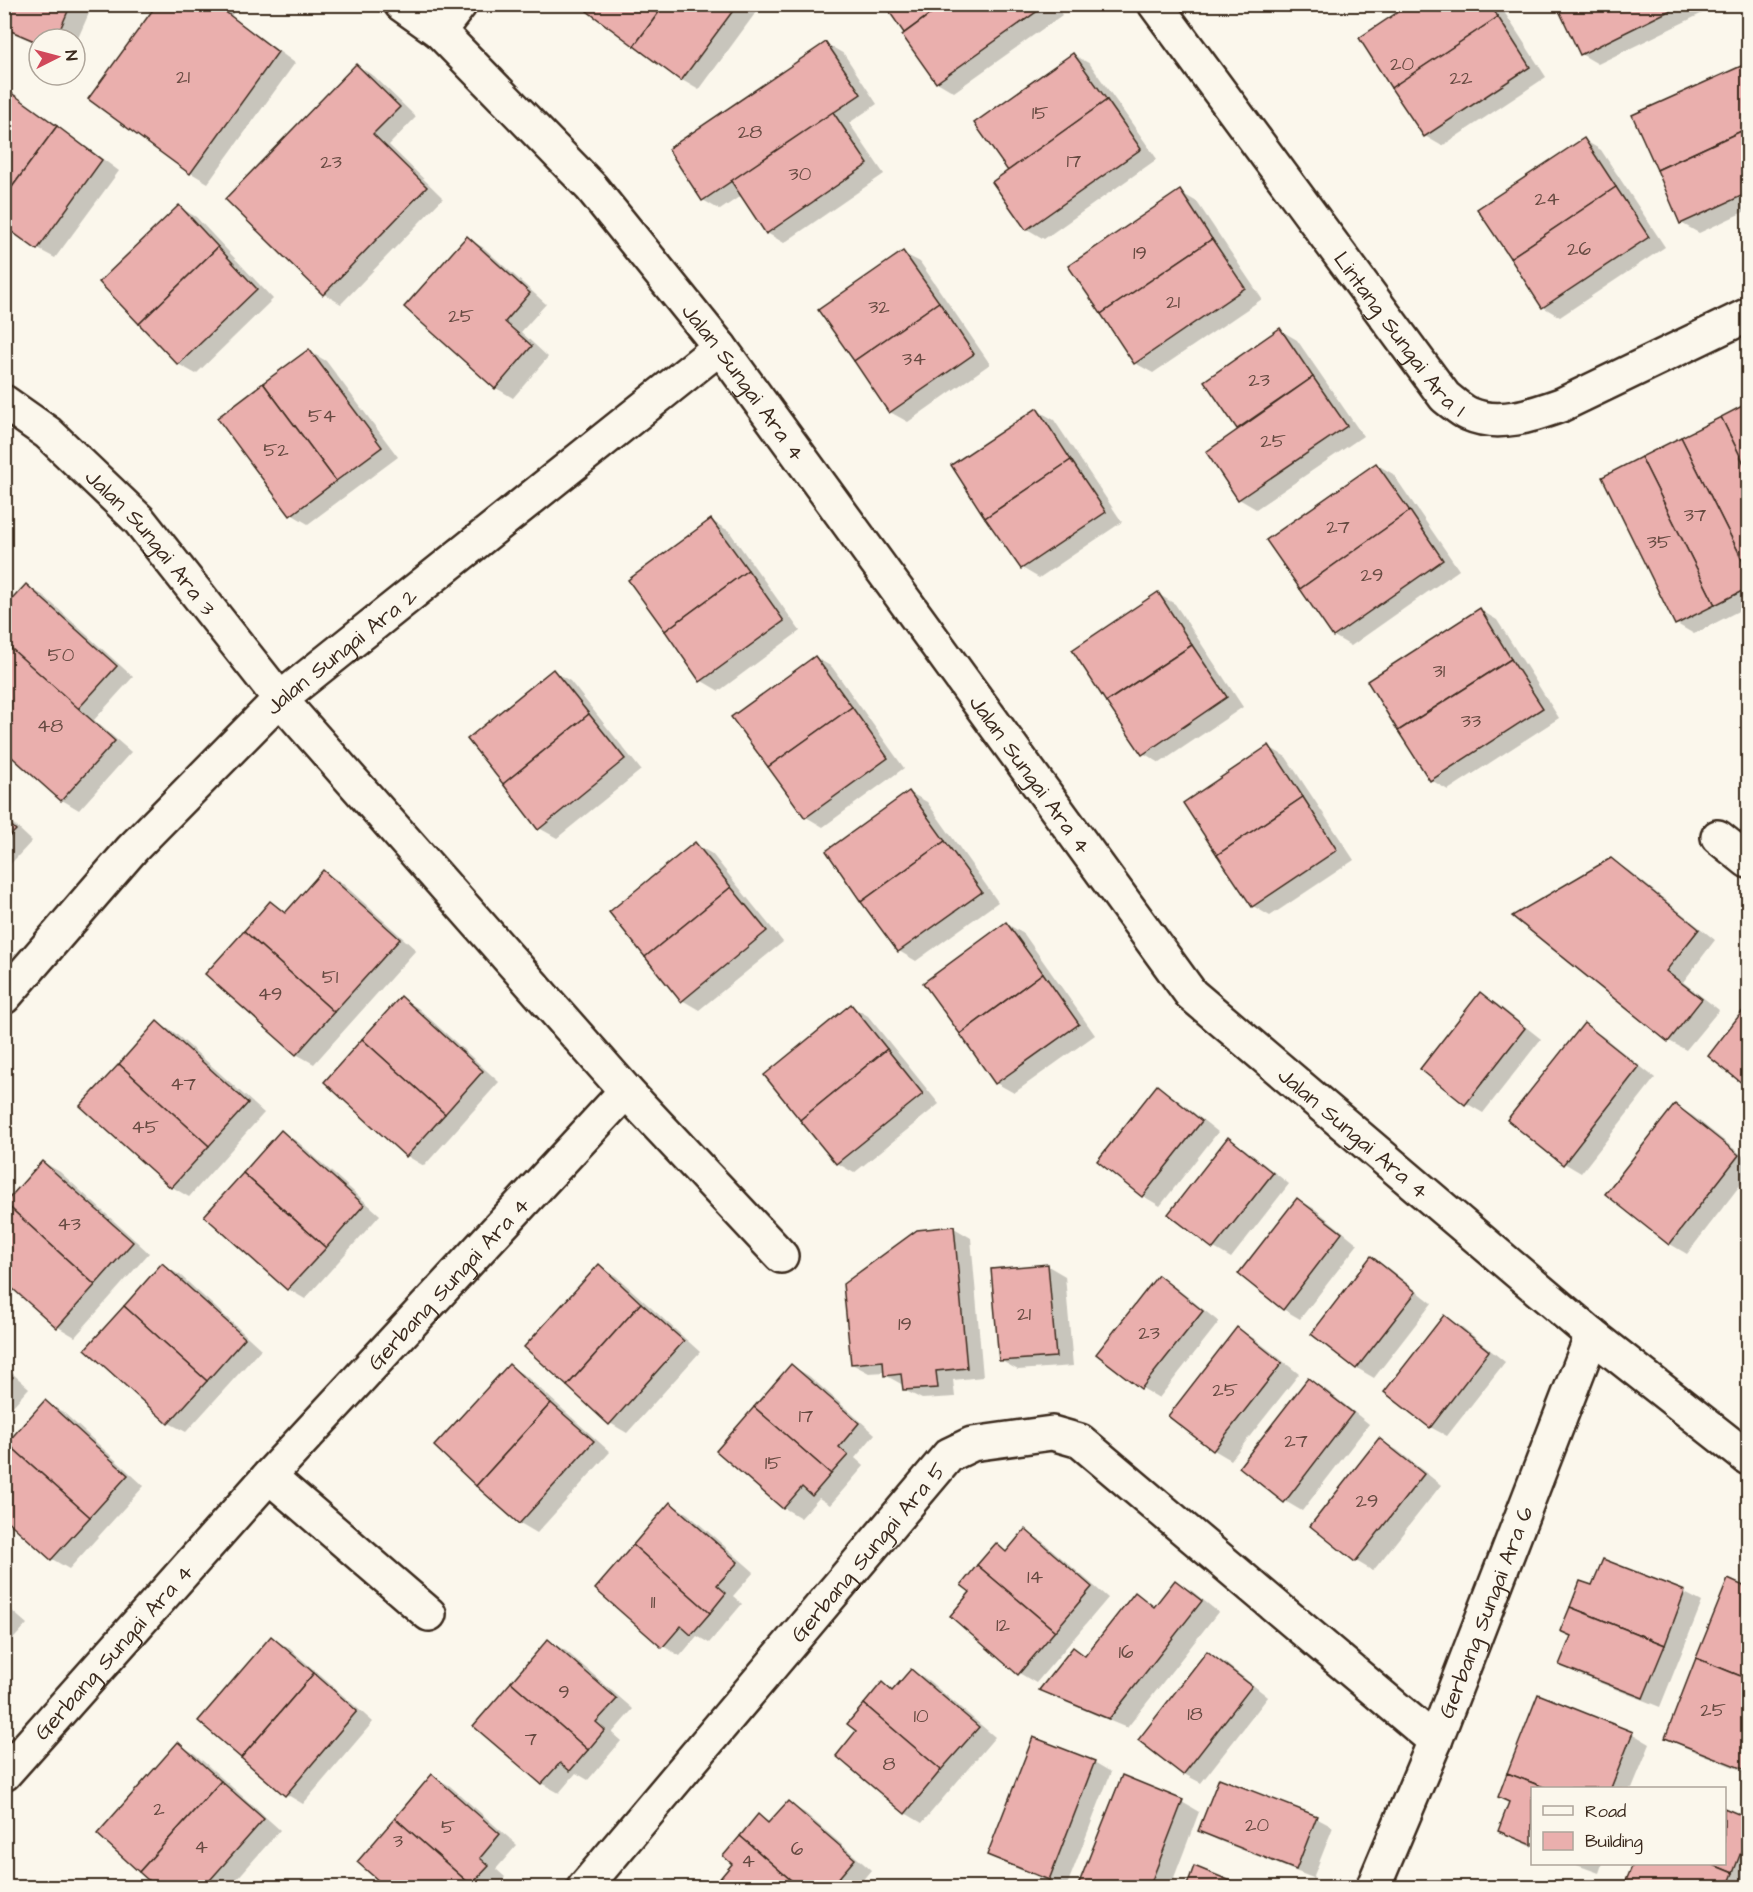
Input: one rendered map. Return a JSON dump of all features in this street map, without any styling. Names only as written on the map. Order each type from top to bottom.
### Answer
[{"type":"street","name":"Jalan Sungai Ara 4","points":[[401,4],[439,31],[591,187],[720,347],[1191,994],[1592,1335],[1749,1458]]},
{"type":"street","points":[[439,31],[460,4]]},
{"type":"street","name":"Lintang Sungai Ara 1","points":[[1155,4],[1445,397],[1469,414],[1497,419],[1530,417],[1561,405],[1749,315]]},
{"type":"street","name":"Jalan Sungai Ara 2","points":[[4,997],[132,849],[280,699],[720,347]]},
{"type":"street","name":"Jalan Sungai Ara 3","points":[[4,402],[48,433],[138,520],[280,699]]},
{"type":"street","points":[[280,699],[626,1091],[781,1256]]},
{"type":"street","points":[[1718,837],[1749,861]]},
{"type":"street","name":"Gerbang Sungai Ara 4","points":[[4,1774],[269,1476],[626,1091]]},
{"type":"street","name":"Gerbang Sungai Ara 6","points":[[1374,1887],[1435,1741],[1592,1335]]},
{"type":"street","name":"Gerbang Sungai Ara 5","points":[[584,1887],[949,1455],[972,1444],[1052,1433],[1080,1441],[1435,1741]]},
{"type":"street","points":[[269,1476],[429,1614]]},
{"type":"building","points":[[4,4],[71,4],[61,27],[27,27],[27,38],[4,28]]},
{"type":"building","points":[[157,4],[215,4],[278,52],[190,174],[88,99]]},
{"type":"building","points":[[592,4],[665,4],[634,46],[587,11]]},
{"type":"building","points":[[665,4],[738,4],[681,81],[634,46]]},
{"type":"building","points":[[884,4],[944,4],[904,33]]},
{"type":"building","points":[[944,4],[1046,5],[936,83],[902,35]]},
{"type":"building","points":[[1410,4],[1490,4],[1498,17],[1391,88],[1359,38]]},
{"type":"building","points":[[1556,4],[1683,4],[1580,55]]},
{"type":"building","points":[[1498,17],[1530,67],[1424,137],[1391,88]]},
{"type":"building","points":[[826,42],[861,94],[702,201],[668,149]]},
{"type":"building","points":[[1073,53],[1107,100],[1008,171],[974,123]]},
{"type":"building","points":[[1748,63],[1748,128],[1657,170],[1632,115]]},
{"type":"building","points":[[356,64],[400,107],[373,134],[427,187],[323,295],[225,199]]},
{"type":"building","points":[[10,92],[57,126],[4,198],[4,100]]},
{"type":"building","points":[[1107,100],[1141,149],[1026,230],[992,182]]},
{"type":"building","points":[[833,112],[868,164],[766,234],[731,181]]},
{"type":"building","points":[[57,126],[102,160],[37,250],[4,226],[4,198]]},
{"type":"building","points":[[1748,128],[1748,193],[1680,224],[1657,170]]},
{"type":"building","points":[[1584,138],[1616,187],[1510,258],[1477,209]]},
{"type":"building","points":[[1616,187],[1649,237],[1542,308],[1510,258]]},
{"type":"building","points":[[1180,190],[1212,239],[1101,314],[1068,266]]},
{"type":"building","points":[[179,205],[218,247],[139,324],[99,282]]},
{"type":"building","points":[[467,236],[530,293],[505,322],[532,346],[495,389],[404,307]]},
{"type":"building","points":[[1212,239],[1245,288],[1134,364],[1101,314]]},
{"type":"building","points":[[218,247],[257,289],[178,365],[139,324]]},
{"type":"building","points":[[903,251],[939,302],[854,361],[818,310]]},
{"type":"building","points":[[939,302],[974,354],[889,413],[854,361]]},
{"type":"building","points":[[1280,328],[1313,377],[1237,429],[1204,381]]},
{"type":"building","points":[[309,349],[382,447],[336,481],[263,383]]},
{"type":"building","points":[[1313,377],[1347,426],[1238,500],[1206,452]]},
{"type":"building","points":[[263,383],[336,481],[290,516],[217,418]]},
{"type":"building","points":[[1748,403],[1748,472],[1721,417]]},
{"type":"building","points":[[1037,408],[1071,460],[985,518],[951,465]]},
{"type":"building","points":[[1721,417],[1748,472],[1748,571],[1681,437]]},
{"type":"building","points":[[1681,437],[1748,571],[1748,588],[1715,605],[1641,457]]},
{"type":"building","points":[[1641,457],[1715,605],[1675,625],[1602,477]]},
{"type":"building","points":[[1071,460],[1106,512],[1021,569],[985,518]]},
{"type":"building","points":[[1376,463],[1410,511],[1300,589],[1266,540]]},
{"type":"building","points":[[1410,511],[1443,560],[1333,637],[1300,589]]},
{"type":"building","points":[[711,519],[748,570],[665,631],[628,580]]},
{"type":"building","points":[[748,570],[784,621],[700,682],[665,631]]},
{"type":"building","points":[[26,584],[117,666],[78,709],[4,642],[4,608]]},
{"type":"building","points":[[1158,592],[1192,645],[1106,702],[1072,650]]},
{"type":"building","points":[[1480,608],[1511,659],[1398,731],[1367,681]]},
{"type":"building","points":[[4,642],[115,741],[61,801],[4,750]]},
{"type":"building","points":[[1192,645],[1227,697],[1142,755],[1106,702]]},
{"type":"building","points":[[815,656],[852,707],[768,767],[731,717]]},
{"type":"building","points":[[1511,659],[1543,708],[1430,781],[1398,731]]},
{"type":"building","points":[[553,669],[589,714],[503,784],[467,739]]},
{"type":"building","points":[[852,707],[888,758],[805,818],[768,767]]},
{"type":"building","points":[[589,714],[625,759],[538,830],[503,784]]},
{"type":"building","points":[[1269,745],[1303,797],[1217,855],[1183,803]]},
{"type":"building","points":[[909,791],[945,841],[861,902],[826,851]]},
{"type":"building","points":[[1303,797],[1337,850],[1252,907],[1217,855]]},
{"type":"building","points":[[4,819],[16,830],[4,842]]},
{"type":"building","points":[[945,841],[982,892],[898,952],[861,902]]},
{"type":"building","points":[[695,842],[731,887],[645,957],[609,912]]},
{"type":"building","points":[[1611,858],[1699,929],[1666,971],[1702,999],[1668,1042],[1512,916]]},
{"type":"building","points":[[323,870],[400,939],[334,1012],[244,931],[270,901],[285,913]]},
{"type":"building","points":[[731,887],[767,931],[681,1002],[645,957]]},
{"type":"building","points":[[1006,922],[1043,973],[960,1034],[923,983]]},
{"type":"building","points":[[244,931],[334,1012],[296,1055],[205,974]]},
{"type":"building","points":[[1043,973],[1079,1024],[995,1084],[960,1034]]},
{"type":"building","points":[[1480,992],[1525,1028],[1465,1105],[1420,1069]]},
{"type":"building","points":[[401,996],[483,1071],[445,1114],[362,1039]]},
{"type":"building","points":[[851,1004],[887,1049],[800,1120],[764,1075]]},
{"type":"building","points":[[1748,1004],[1748,1088],[1708,1056]]},
{"type":"building","points":[[157,1021],[248,1103],[209,1146],[119,1064]]},
{"type":"building","points":[[1584,1023],[1639,1067],[1563,1165],[1507,1120]]},
{"type":"building","points":[[362,1039],[445,1114],[406,1157],[324,1082]]},
{"type":"building","points":[[887,1049],[923,1094],[836,1164],[800,1120]]},
{"type":"building","points":[[119,1064],[209,1146],[171,1188],[80,1106]]},
{"type":"building","points":[[1157,1085],[1202,1121],[1142,1197],[1097,1161]]},
{"type":"building","points":[[1675,1104],[1739,1155],[1669,1245],[1605,1194]]},
{"type":"building","points":[[281,1130],[364,1205],[326,1248],[243,1173]]},
{"type":"building","points":[[1228,1137],[1273,1173],[1213,1249],[1168,1214]]},
{"type":"building","points":[[42,1161],[133,1242],[95,1285],[5,1203]]},
{"type":"building","points":[[243,1173],[326,1248],[287,1290],[204,1216]]},
{"type":"building","points":[[1297,1198],[1342,1233],[1283,1310],[1238,1274]]},
{"type":"building","points":[[5,1203],[95,1285],[57,1328],[4,1281]]},
{"type":"building","points":[[954,1226],[967,1368],[936,1371],[938,1388],[903,1390],[901,1374],[884,1376],[883,1361],[851,1364],[843,1284],[917,1230]]},
{"type":"building","points":[[1371,1256],[1416,1292],[1356,1369],[1311,1334]]},
{"type":"building","points":[[162,1263],[245,1338],[207,1381],[124,1306]]},
{"type":"building","points":[[599,1264],[641,1303],[567,1386],[524,1347]]},
{"type":"building","points":[[1048,1264],[1056,1357],[999,1361],[991,1269]]},
{"type":"building","points":[[1158,1275],[1203,1311],[1141,1389],[1096,1354]]},
{"type":"building","points":[[641,1303],[684,1341],[609,1425],[567,1386]]},
{"type":"building","points":[[124,1306],[207,1381],[168,1424],[85,1349]]},
{"type":"building","points":[[1444,1315],[1489,1351],[1430,1428],[1384,1392]]},
{"type":"building","points":[[1237,1327],[1282,1363],[1213,1451],[1168,1416]]},
{"type":"building","points":[[509,1364],[551,1403],[476,1486],[434,1446]]},
{"type":"building","points":[[791,1364],[859,1423],[839,1447],[848,1455],[831,1474],[754,1407]]},
{"type":"building","points":[[4,1369],[13,1377],[4,1387]]},
{"type":"building","points":[[1308,1378],[1353,1413],[1284,1503],[1239,1467]]},
{"type":"building","points":[[45,1400],[128,1475],[90,1517],[7,1443]]},
{"type":"building","points":[[551,1403],[594,1441],[519,1524],[476,1486]]},
{"type":"building","points":[[754,1407],[831,1474],[812,1496],[802,1487],[783,1509],[716,1451]]},
{"type":"building","points":[[1379,1438],[1424,1474],[1355,1562],[1310,1526]]},
{"type":"building","points":[[7,1443],[90,1517],[51,1560],[4,1518],[4,1446]]},
{"type":"building","points":[[670,1502],[738,1562],[717,1585],[726,1593],[710,1613],[633,1545]]},
{"type":"building","points":[[1025,1529],[1092,1587],[1055,1631],[977,1565],[996,1543],[1006,1552]]},
{"type":"building","points":[[633,1545],[710,1613],[691,1635],[681,1626],[662,1648],[595,1589]]},
{"type":"building","points":[[1603,1559],[1685,1591],[1665,1645],[1570,1607],[1580,1581],[1592,1585]]},
{"type":"building","points":[[977,1565],[1055,1631],[1018,1675],[950,1616],[970,1592],[961,1585]]},
{"type":"building","points":[[1728,1579],[1748,1588],[1748,1679],[1696,1658]]},
{"type":"building","points":[[1175,1580],[1202,1601],[1109,1719],[1039,1690],[1073,1647],[1085,1656],[1135,1592],[1154,1607]]},
{"type":"building","points":[[1570,1607],[1665,1645],[1643,1698],[1559,1665],[1571,1636],[1560,1631]]},
{"type":"building","points":[[271,1636],[314,1673],[241,1758],[198,1721]]},
{"type":"building","points":[[548,1639],[617,1699],[596,1722],[605,1730],[588,1750],[511,1682]]},
{"type":"building","points":[[1207,1651],[1252,1686],[1183,1775],[1138,1740]]},
{"type":"building","points":[[1696,1658],[1748,1679],[1748,1771],[1665,1738]]},
{"type":"building","points":[[911,1669],[979,1727],[941,1770],[864,1704],[882,1682],[892,1691]]},
{"type":"building","points":[[314,1673],[357,1711],[285,1796],[241,1758]]},
{"type":"building","points":[[511,1682],[588,1750],[570,1771],[560,1763],[541,1784],[473,1726]]},
{"type":"building","points":[[1538,1694],[1633,1732],[1611,1787],[1543,1787],[1507,1773]]},
{"type":"building","points":[[864,1704],[941,1770],[905,1814],[836,1756],[856,1731],[847,1724]]},
{"type":"building","points":[[1033,1737],[1095,1761],[1049,1880],[987,1855]]},
{"type":"building","points":[[178,1742],[221,1781],[139,1872],[97,1834]]},
{"type":"building","points":[[1507,1773],[1543,1787],[1531,1787],[1531,1845],[1498,1831],[1509,1802],[1498,1797]]},
{"type":"building","points":[[432,1774],[500,1834],[480,1858],[489,1866],[471,1885],[395,1818]]},
{"type":"building","points":[[1122,1775],[1183,1800],[1149,1888],[1077,1888]]},
{"type":"building","points":[[1219,1778],[1317,1816],[1296,1870],[1198,1831]]},
{"type":"building","points":[[221,1781],[264,1819],[203,1888],[157,1888],[139,1872]]},
{"type":"building","points":[[788,1801],[855,1859],[830,1888],[800,1888],[740,1836],[758,1814],[768,1823]]},
{"type":"building","points":[[1726,1809],[1748,1818],[1748,1834],[1733,1873],[1713,1865],[1726,1865]]},
{"type":"building","points":[[395,1818],[471,1885],[469,1888],[387,1888],[357,1862]]},
{"type":"building","points":[[740,1836],[800,1888],[712,1888],[732,1864],[723,1856]]},
{"type":"building","points":[[1633,1865],[1713,1865],[1733,1873],[1727,1888],[1623,1888]]},
{"type":"building","points":[[1194,1866],[1248,1888],[1186,1888]]}]
